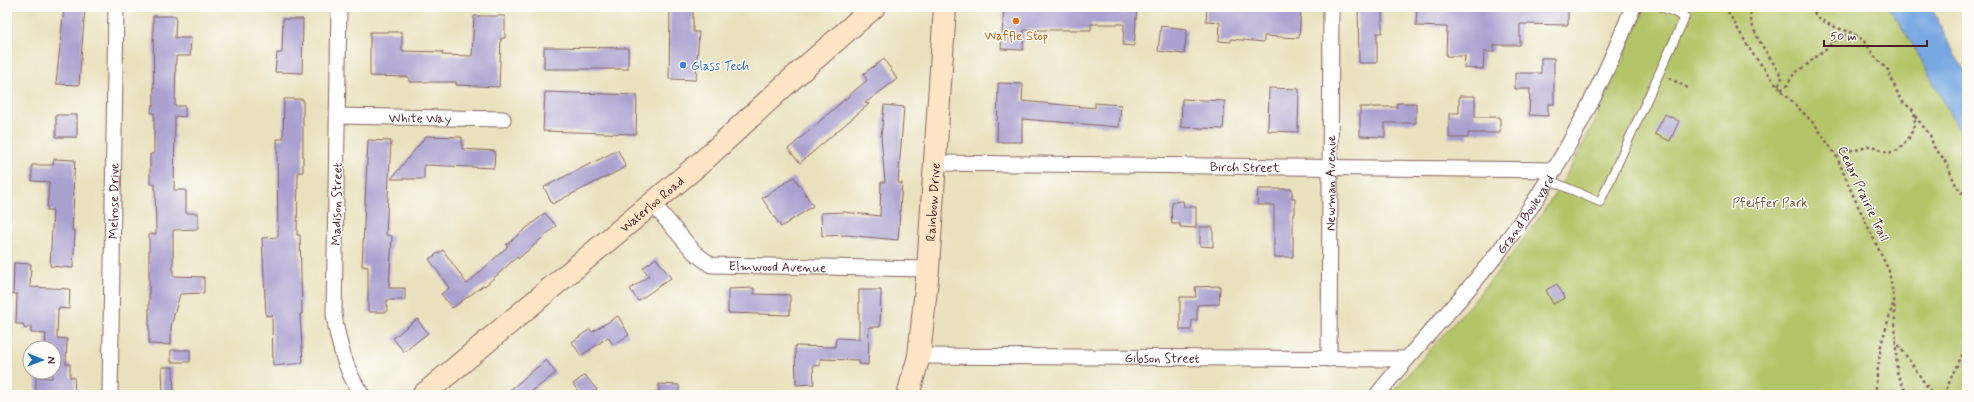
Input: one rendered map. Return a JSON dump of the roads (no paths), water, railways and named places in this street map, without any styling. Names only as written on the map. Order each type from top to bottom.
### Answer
[{"type":"main road","name":"Waterloo Road","points":[[423,395],[653,204],[874,7]]},
{"type":"main road","name":"Rainbow Drive","points":[[908,395],[919,356],[928,269],[945,7]]},
{"type":"street","name":"Melrose Drive","points":[[110,395],[116,7]]},
{"type":"street","name":"Madison Street","points":[[339,7],[334,314],[342,354],[352,378],[362,395]]},
{"type":"street","name":"Newman Avenue","points":[[1330,359],[1332,7]]},
{"type":"street","name":"Grand Boulevard","points":[[1377,395],[1405,359],[1500,250],[1552,175],[1599,86],[1633,7]]},
{"type":"street","name":"White Way","points":[[338,116],[503,119]]},
{"type":"street","name":"Birch Street","points":[[935,163],[1330,168],[1552,175]]},
{"type":"street","name":"Elmwood Avenue","points":[[653,204],[695,253],[711,265],[928,269]]},
{"type":"street","name":"Gibson Street","points":[[919,356],[1405,359]]},
{"type":"lane","points":[[1552,175],[1600,202],[1685,17],[1662,7]]},
{"type":"water","points":[[1888,7],[1931,7],[1956,57],[1967,74],[1967,143],[1920,57]]},
{"type":"place","name":"Waffle Stop","points":[[1016,21]]},
{"type":"place","name":"Glass Tech","points":[[683,65]]},
{"type":"park label","name":"Pfeiffer Park","points":[[1770,202]]}]
